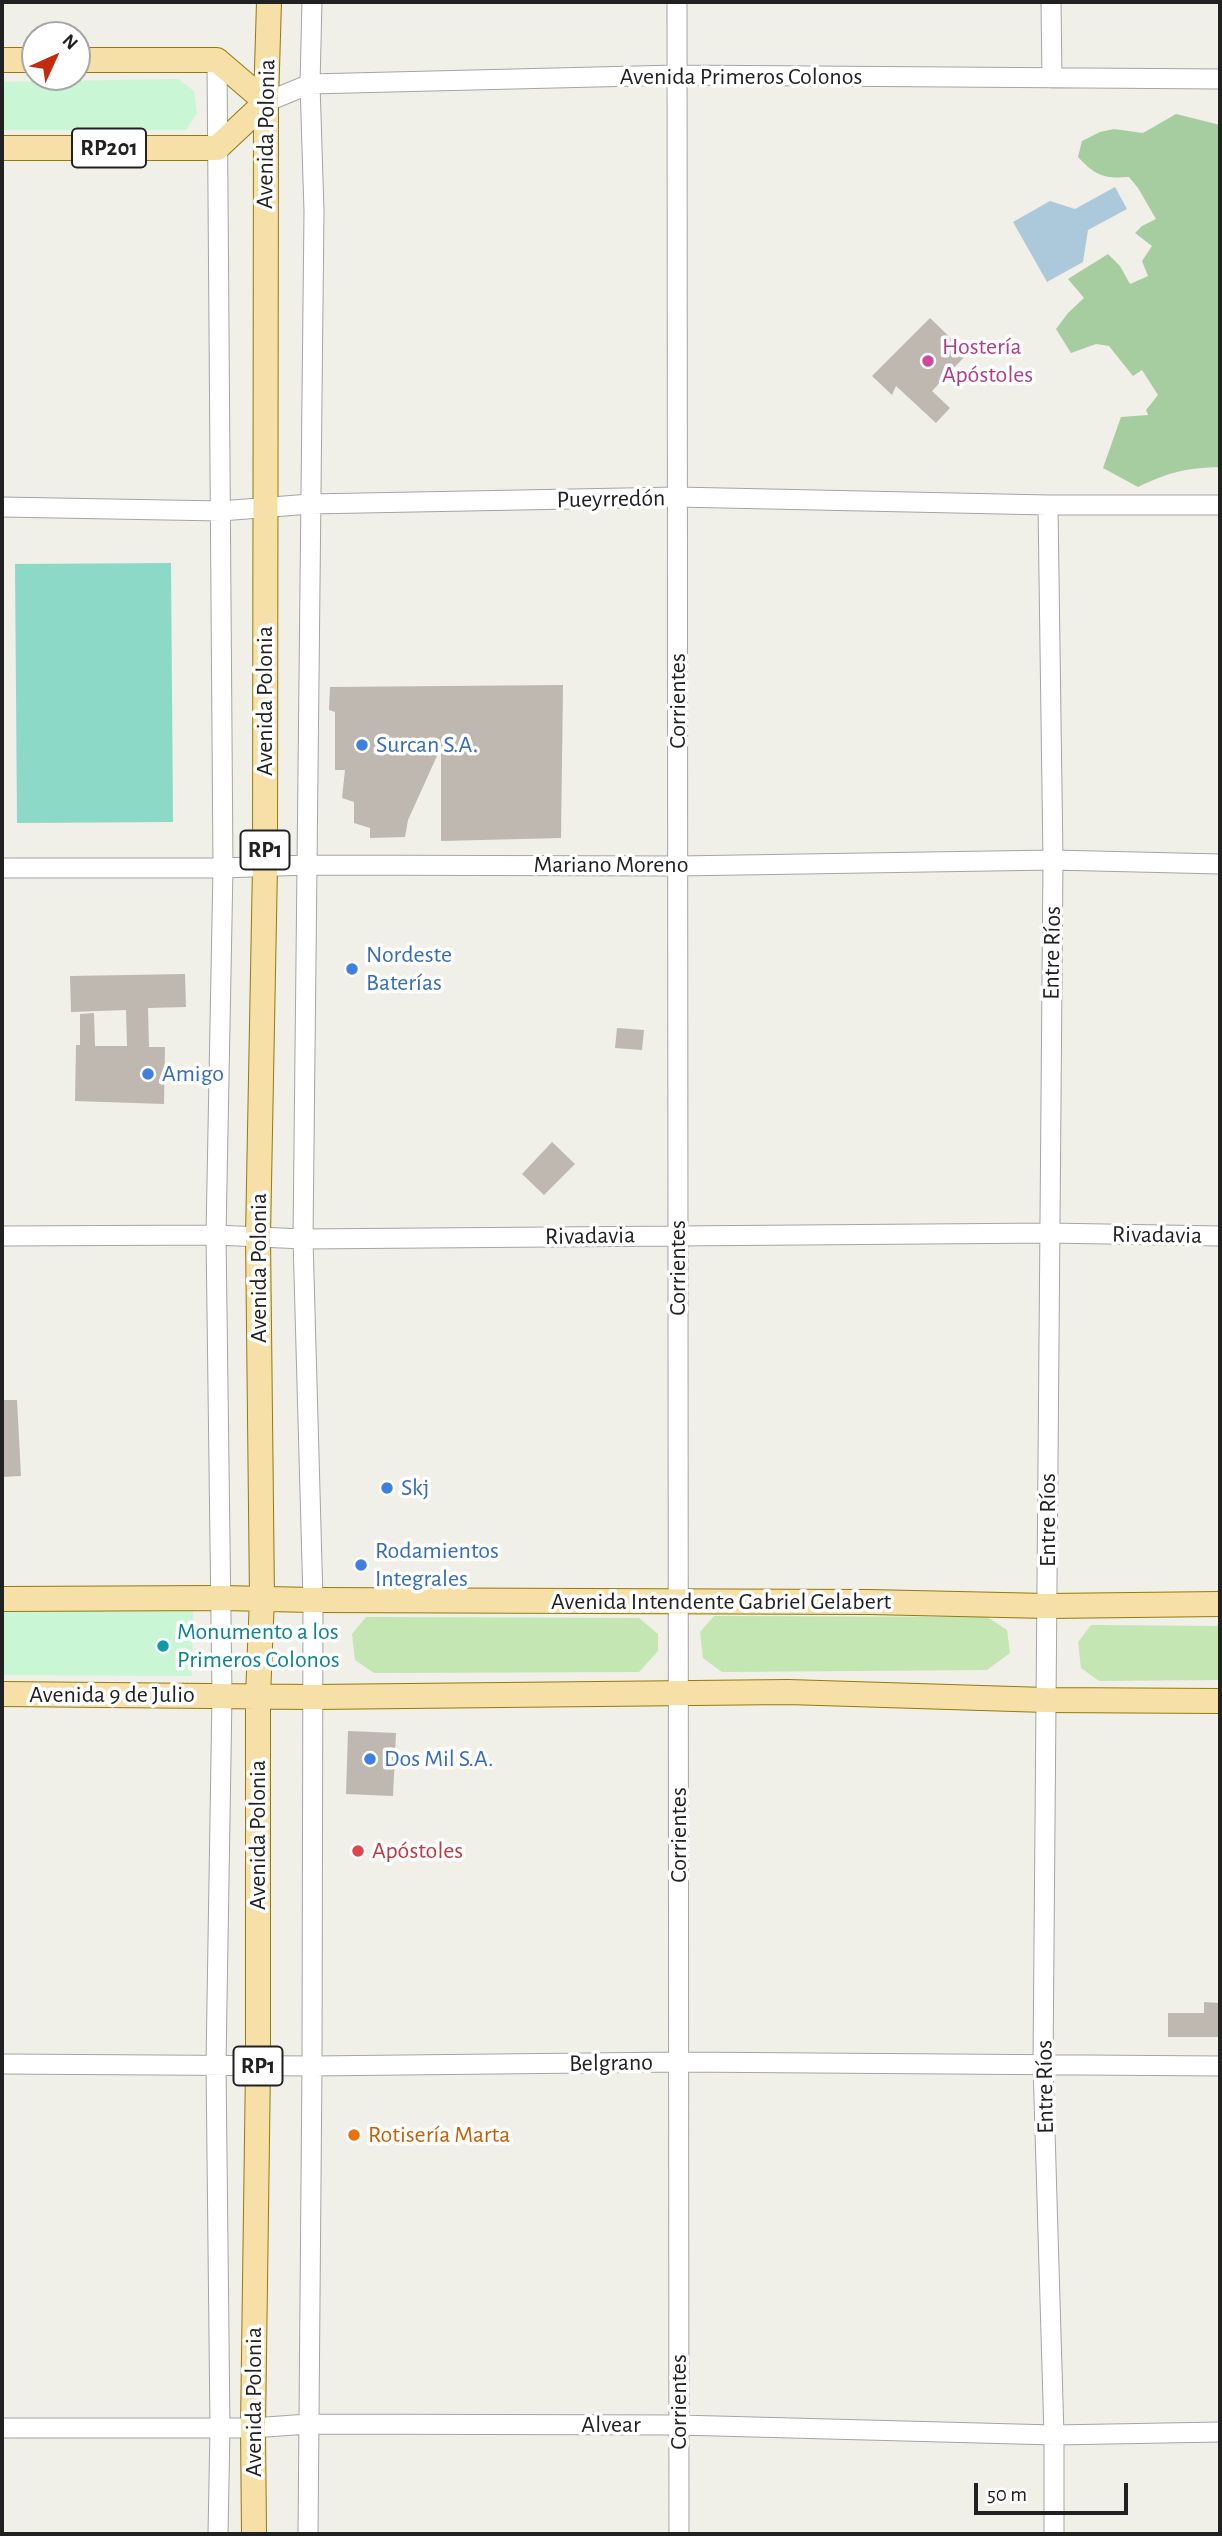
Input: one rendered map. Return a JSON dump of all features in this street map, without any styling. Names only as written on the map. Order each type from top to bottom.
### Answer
[{"type":"main road","name":"Avenida Polonia","points":[[254,2534],[258,1696],[262,1598],[258,1237],[265,866],[265,102],[269,2]]},
{"type":"main road","points":[[2,60],[21,60]]},
{"type":"main road","points":[[91,60],[216,60],[265,102],[217,148]]},
{"type":"main road","name":"RP201","points":[[2,148],[217,148]]},
{"type":"main road","points":[[2,1599],[222,1598]]},
{"type":"main road","name":"Avenida Intendente Gabriel Gelabert","points":[[222,1598],[869,1602],[1047,1606],[1220,1604]]},
{"type":"main road","points":[[222,1695],[313,1697],[788,1692],[1046,1700],[1220,1701]]},
{"type":"main road","name":"Avenida 9 de Julio","points":[[2,1694],[222,1695]]},
{"type":"street","points":[[308,2534],[313,1600],[303,1239],[314,211],[310,84],[312,2]]},
{"type":"street","name":"Corrientes","points":[[677,2],[679,2534]]},
{"type":"street","points":[[1051,2],[1052,78]]},
{"type":"street","name":"Avenida Polonia","points":[[216,60],[222,868],[216,1235],[222,1598],[216,2064],[220,2428],[218,2534]]},
{"type":"street","name":"Avenida Primeros Colonos","points":[[265,102],[310,84],[677,75],[1220,79]]},
{"type":"street","name":"Pueyrredón","points":[[2,507],[221,511],[310,504],[677,497],[1048,505],[1220,505]]},
{"type":"street","name":"Entre Ríos","points":[[1048,505],[1053,860],[1043,2064],[1054,2435],[1054,2534]]},
{"type":"street","name":"Mariano Moreno","points":[[2,869],[307,865],[678,866],[1053,860],[1220,864]]},
{"type":"street","name":"Rivadavia","points":[[2,1236],[216,1235],[303,1239],[1049,1233],[1220,1236]]},
{"type":"street","name":"Belgrano","points":[[2,2064],[312,2066],[679,2062],[1220,2066]]},
{"type":"street","name":"Alvear","points":[[2,2428],[253,2428],[308,2424],[679,2425],[1054,2435],[1220,2432]]},
{"type":"green space","points":[[178,79],[194,91],[197,113],[186,130],[2,130],[2,82],[21,82],[21,91],[91,91],[91,80]]},
{"type":"green space","points":[[1176,114],[1220,125],[1220,467],[1178,472],[1138,487],[1103,468],[1121,417],[1148,415],[1146,410],[1158,395],[1142,370],[1133,376],[1109,346],[1096,344],[1071,353],[1056,329],[1084,298],[1068,279],[1108,254],[1120,266],[1130,284],[1148,276],[1142,261],[1152,246],[1135,233],[1156,219],[1129,177],[1100,174],[1078,157],[1082,141],[1100,132],[1114,129],[1143,133]]},
{"type":"green space","points":[[171,563],[173,822],[17,823],[15,564]]},
{"type":"green space","points":[[193,1610],[192,1676],[2,1675],[2,1611]]},
{"type":"green space","points":[[714,1616],[987,1617],[1007,1630],[1010,1653],[987,1670],[722,1672],[703,1658],[700,1632]]},
{"type":"green space","points":[[366,1617],[639,1618],[658,1634],[658,1651],[639,1672],[374,1673],[355,1660],[352,1634]]},
{"type":"green space","points":[[1091,1625],[1220,1626],[1220,1680],[1099,1681],[1081,1668],[1078,1642]]},
{"type":"water","points":[[1115,187],[1127,209],[1088,230],[1083,262],[1047,282],[1013,222],[1050,201],[1075,209]]},
{"type":"building","points":[[930,318],[967,354],[932,391],[950,408],[936,423],[896,386],[892,395],[872,376]]},
{"type":"building","points":[[563,685],[561,838],[441,841],[441,747],[408,820],[405,837],[370,838],[370,828],[354,823],[354,802],[342,798],[345,770],[335,770],[335,712],[329,710],[330,687]]},
{"type":"building","points":[[185,974],[186,1007],[148,1008],[149,1047],[165,1047],[164,1104],[75,1101],[76,1045],[80,1045],[80,1014],[94,1013],[95,1046],[127,1046],[126,1010],[71,1012],[70,976]]},
{"type":"building","points":[[617,1028],[644,1030],[642,1050],[615,1048]]},
{"type":"building","points":[[552,1142],[575,1164],[544,1195],[522,1174]]},
{"type":"building","points":[[2,1400],[17,1400],[21,1476],[2,1477]]},
{"type":"building","points":[[348,1731],[396,1733],[393,1796],[346,1794]]},
{"type":"building","points":[[1204,2002],[1220,2003],[1220,2037],[1168,2037],[1168,2013],[1204,2013]]},
{"type":"place","name":"Hostería Apóstoles","points":[[928,361]]},
{"type":"place","name":"Surcan S.A.","points":[[362,745]]},
{"type":"place","name":"Nordeste Baterías","points":[[352,969]]},
{"type":"place","name":"Amigo","points":[[148,1074]]},
{"type":"place","name":"Skj","points":[[387,1488]]},
{"type":"place","name":"Rodamientos Integrales","points":[[361,1565]]},
{"type":"place","name":"Monumento a los Primeros Colonos","points":[[163,1646]]},
{"type":"place","name":"Dos Mil S.A.","points":[[370,1759]]},
{"type":"place","name":"Apóstoles","points":[[358,1851]]},
{"type":"place","name":"Rotisería Marta","points":[[354,2135]]}]
